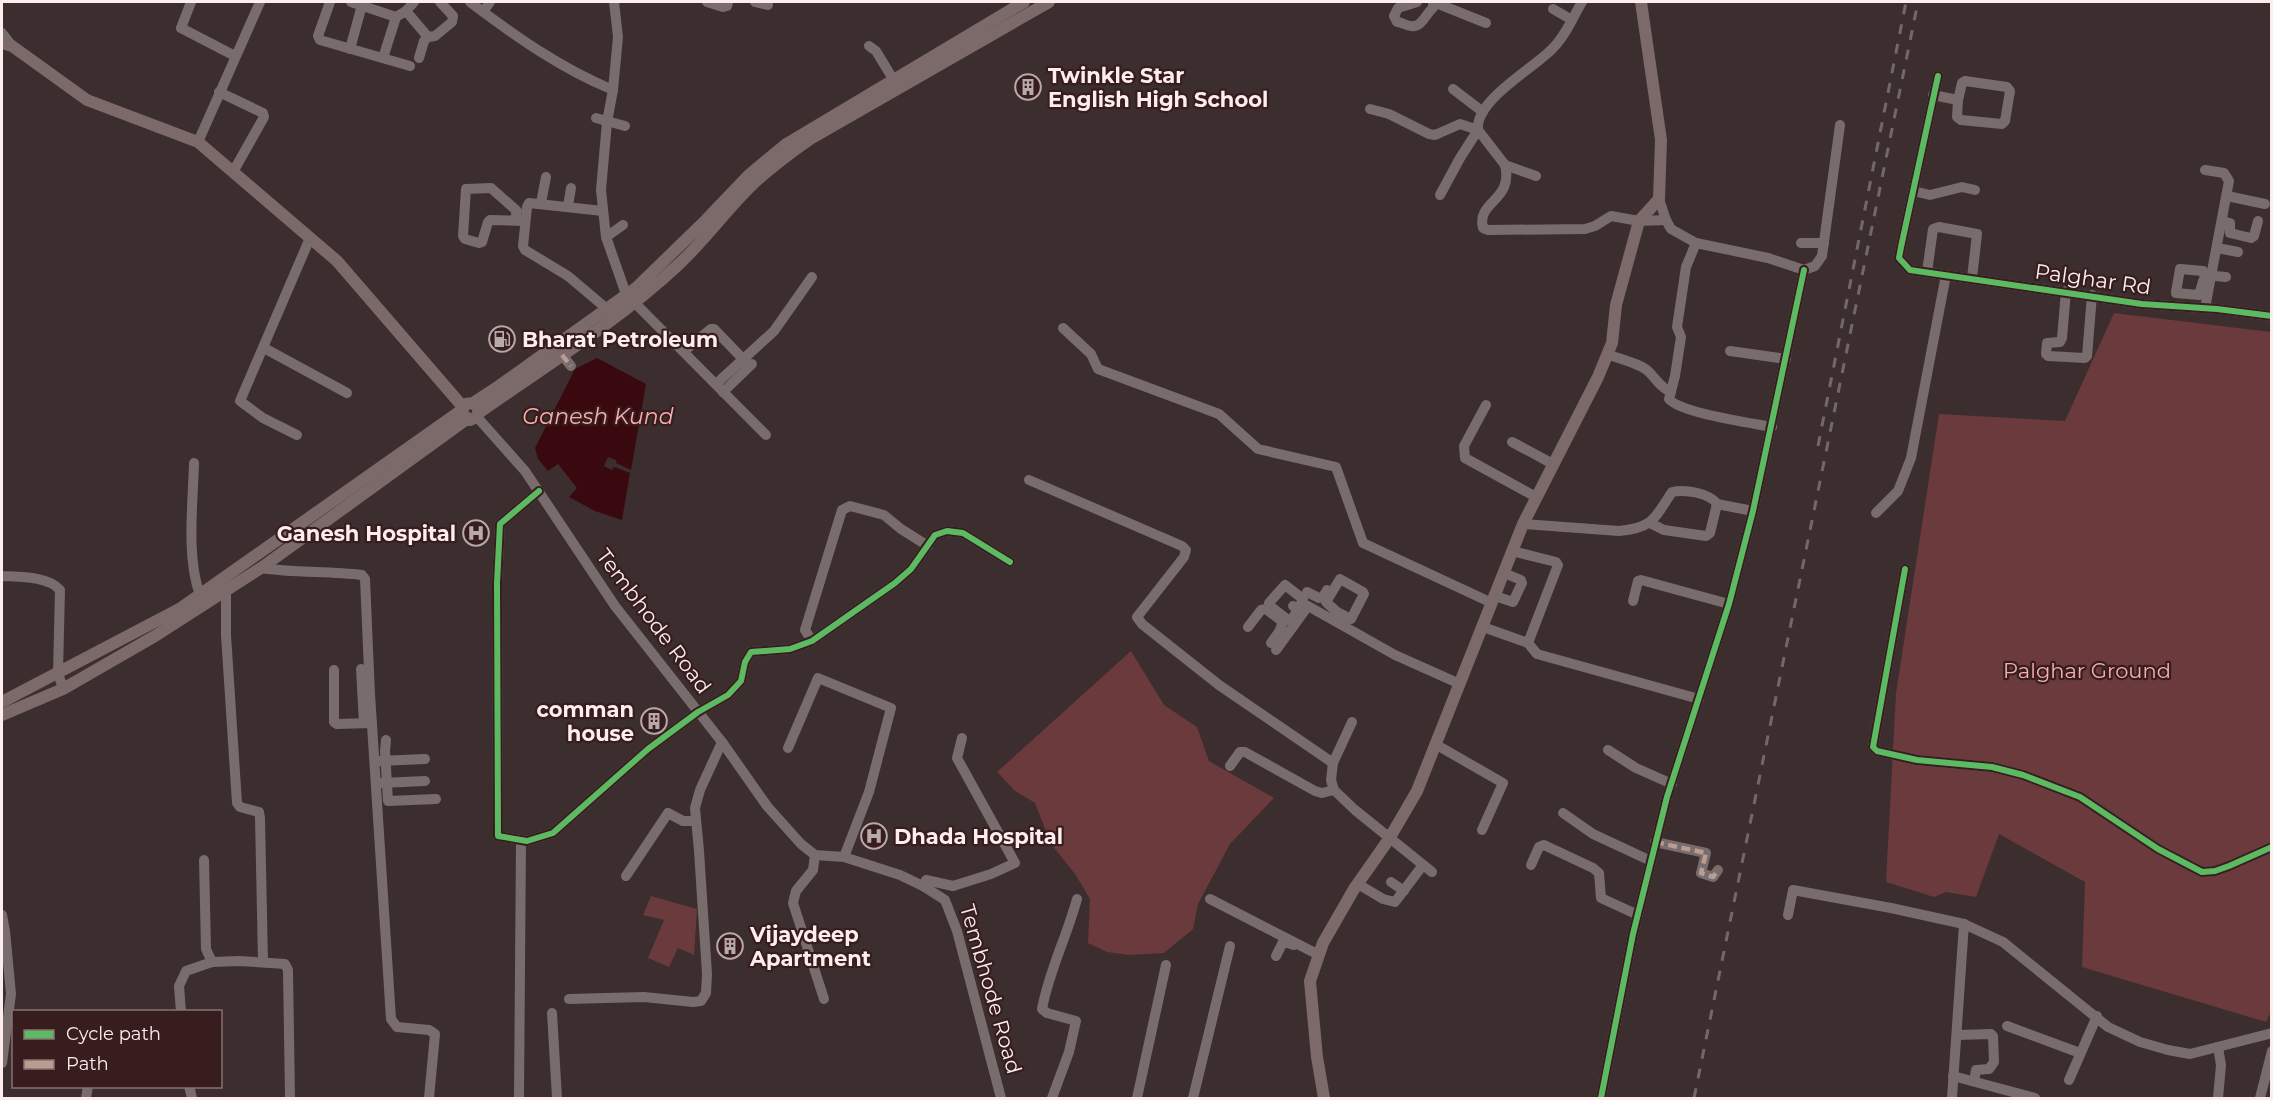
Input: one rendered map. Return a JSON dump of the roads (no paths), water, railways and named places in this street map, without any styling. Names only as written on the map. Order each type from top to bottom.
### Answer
[{"type":"main road","points":[[1003,21],[1024,2]]},
{"type":"main road","points":[[2,716],[63,689],[155,636],[470,411],[562,355],[630,298],[680,263],[751,186],[777,162],[810,139],[921,69],[1003,21],[1049,2]]},
{"type":"main road","points":[[1324,1098],[1317,1057],[1310,981],[1323,943],[1417,790],[1523,524],[1598,377],[1612,343],[1616,305],[1639,215],[1659,199],[1661,140],[1641,2]]},
{"type":"main road","points":[[7,45],[87,100],[198,142],[337,261],[470,411]]},
{"type":"main road","points":[[2,702],[181,608],[200,595],[261,568],[608,309],[630,298],[636,288],[750,174],[785,145],[893,79],[921,69]]},
{"type":"street","points":[[191,2],[181,28],[235,56]]},
{"type":"street","points":[[198,142],[260,2]]},
{"type":"street","points":[[330,2],[318,36],[320,40],[383,58],[414,62],[424,41],[428,37],[435,36],[452,21],[453,16],[440,2]]},
{"type":"street","points":[[351,2],[367,5],[396,17]]},
{"type":"street","points":[[383,58],[396,17],[414,2]]},
{"type":"street","points":[[470,2],[557,63],[613,90]]},
{"type":"street","points":[[483,12],[490,2]]},
{"type":"street","points":[[614,2],[618,37],[601,190],[606,237],[630,298],[766,435]]},
{"type":"street","points":[[707,2],[723,7],[727,6],[728,2]]},
{"type":"street","points":[[755,2],[768,5]]},
{"type":"street","points":[[1417,2],[1398,8],[1394,16],[1397,22],[1416,26],[1433,8],[1435,2],[1486,23]]},
{"type":"street","points":[[1440,195],[1478,130],[1479,118],[1483,112],[1496,97],[1554,48],[1582,2]]},
{"type":"street","points":[[350,49],[367,5]]},
{"type":"street","points":[[1553,9],[1572,20]]},
{"type":"street","points":[[406,11],[428,37]]},
{"type":"street","points":[[2,33],[7,45]]},
{"type":"street","points":[[869,46],[876,51],[893,79]]},
{"type":"street","points":[[1938,76],[1913,191],[1930,195],[1962,187],[1975,190]]},
{"type":"street","points":[[1965,81],[2007,87],[2010,91],[2005,121],[2002,124],[1960,120],[1957,117],[1958,100],[1965,81]]},
{"type":"street","points":[[1453,89],[1483,112]]},
{"type":"street","points":[[219,93],[263,113],[264,117],[233,172]]},
{"type":"street","points":[[1934,95],[1958,100]]},
{"type":"street","points":[[1370,109],[1389,114],[1429,134],[1435,135],[1460,124],[1478,130],[1505,165],[1507,172],[1504,190],[1488,205],[1483,216],[1483,228],[1488,230],[1586,229],[1611,216],[1639,215],[1666,220]]},
{"type":"street","points":[[596,118],[625,126]]},
{"type":"street","points":[[1659,199],[1671,229],[1696,243],[1768,258],[1804,270],[1815,266],[1821,260],[1840,125]]},
{"type":"street","points":[[1505,165],[1536,176]]},
{"type":"street","points":[[2205,170],[2224,173],[2228,177],[2230,233],[2251,238],[2254,236],[2258,220]]},
{"type":"street","points":[[541,203],[546,177]]},
{"type":"street","points":[[520,220],[490,220],[482,242],[465,239],[463,236],[464,192],[466,189],[491,188],[517,211],[520,220],[525,250],[568,276],[608,309]]},
{"type":"street","points":[[568,206],[572,188]]},
{"type":"street","name":"Palghar Rd","points":[[1913,191],[1899,258],[1910,270],[2066,291],[2142,304],[2205,308],[2271,316]]},
{"type":"street","points":[[2227,196],[2265,204]]},
{"type":"street","points":[[520,220],[529,203],[603,211]]},
{"type":"street","points":[[2205,308],[2208,275],[2228,219]]},
{"type":"street","points":[[606,237],[623,225]]},
{"type":"street","points":[[1927,272],[1933,229],[1939,227],[1977,234],[1972,278]]},
{"type":"street","points":[[297,435],[262,417],[240,401],[310,238]]},
{"type":"street","points":[[1696,243],[1686,267],[1677,327],[1681,337],[1669,399],[1673,404],[1704,414],[1772,426]]},
{"type":"street","points":[[1801,243],[1824,243]]},
{"type":"street","points":[[2217,248],[2238,252]]},
{"type":"street","points":[[1601,1098],[1655,842],[1667,797],[1730,604],[1772,426],[1804,270]]},
{"type":"street","points":[[1876,513],[1898,491],[1911,458],[1946,275]]},
{"type":"street","points":[[2208,275],[2226,277]]},
{"type":"street","points":[[720,388],[774,331],[812,277]]},
{"type":"street","points":[[2066,291],[2062,338],[2060,342],[2047,343],[2046,354],[2048,356],[2085,358],[2087,356],[2092,295]]},
{"type":"street","points":[[1063,328],[1091,354],[1098,369],[1219,414],[1258,449],[1336,467],[1363,543],[1494,599],[1513,602],[1522,583],[1521,580],[1504,573]]},
{"type":"street","points":[[684,351],[714,329],[747,361]]},
{"type":"street","points":[[264,348],[347,393]]},
{"type":"street","points":[[1730,351],[1786,359]]},
{"type":"street","points":[[1607,354],[1648,371],[1661,387],[1671,392]]},
{"type":"street","points":[[562,355],[571,366]]},
{"type":"street","points":[[1486,405],[1464,446],[1466,458],[1536,497]]},
{"type":"street","name":"Tembhode Road","points":[[470,411],[525,471],[615,606],[722,742],[767,806],[801,844],[815,855],[844,857],[900,875],[945,900],[957,930],[1001,1098]]},
{"type":"street","points":[[1512,442],[1553,464]]},
{"type":"street","points":[[194,463],[192,535],[196,583],[200,595]]},
{"type":"street","points":[[1029,480],[1182,546],[1186,550],[1184,556],[1137,617],[1142,624],[1219,685],[1334,763]]},
{"type":"street","points":[[1523,524],[1619,531],[1635,530],[1650,523],[1672,492],[1681,490],[1714,499],[1717,504],[1710,533],[1706,536],[1664,530],[1650,523]]},
{"type":"street","points":[[539,491],[500,524],[498,550],[496,717],[498,836],[521,840],[553,833],[648,748],[698,712],[728,695],[741,681],[745,662],[751,652],[790,650],[812,641],[895,583],[911,569],[935,535],[947,531],[963,532],[1010,561]]},
{"type":"street","points":[[1717,504],[1753,511]]},
{"type":"street","points":[[812,641],[805,630],[842,510],[850,506],[884,515],[928,546]]},
{"type":"street","points":[[1512,550],[1556,562],[1558,565],[1529,640]]},
{"type":"street","points":[[261,568],[290,573],[328,572],[362,575],[365,579],[366,694],[368,723],[380,761],[382,783],[391,1019],[397,1027],[429,1030],[435,1034],[429,1098]]},
{"type":"street","points":[[1905,569],[1873,747],[1877,752],[1917,760],[1992,767],[2023,775],[2080,798],[2158,849],[2202,872],[2215,871],[2229,866],[2271,847]]},
{"type":"street","points":[[2,576],[30,578],[55,584],[60,590],[58,673],[63,689]]},
{"type":"street","points":[[1633,602],[1638,581],[1641,580],[1730,604]]},
{"type":"street","points":[[1294,585],[1319,598],[1323,597],[1331,581]]},
{"type":"street","points":[[226,584],[226,635],[237,802],[240,807],[259,812],[260,818],[263,962]]},
{"type":"street","points":[[1273,647],[1301,609],[1307,592]]},
{"type":"street","points":[[1248,627],[1261,610],[1266,609],[1283,622],[1282,634]]},
{"type":"street","points":[[1301,609],[1335,616],[1395,655],[1460,684]]},
{"type":"street","points":[[1500,625],[1529,640],[1537,654],[1700,699]]},
{"type":"street","points":[[1483,627],[1529,640]]},
{"type":"street","points":[[361,669],[366,694]]},
{"type":"street","points":[[334,670],[334,722],[337,724],[368,723]]},
{"type":"street","points":[[788,747],[818,678],[891,708],[869,792],[844,857]]},
{"type":"street","points":[[1352,722],[1334,763],[1331,780],[1334,790],[1343,801],[1428,869],[1404,891],[1398,900],[1391,902],[1358,884]]},
{"type":"street","points":[[923,886],[926,880],[953,886],[991,874],[1015,863],[957,758],[962,738]]},
{"type":"street","points":[[380,761],[386,740]]},
{"type":"street","points":[[569,999],[634,997],[693,1002],[701,1001],[706,993],[707,974],[694,808],[722,742]]},
{"type":"street","points":[[1435,744],[1503,783],[1482,830]]},
{"type":"street","points":[[1608,750],[1636,768],[1672,784]]},
{"type":"street","points":[[1230,766],[1240,752],[1245,752],[1315,791],[1322,793],[1334,790]]},
{"type":"street","points":[[380,761],[425,759]]},
{"type":"street","points":[[382,783],[424,781]]},
{"type":"street","points":[[382,783],[390,802],[436,799]]},
{"type":"street","points":[[626,876],[668,813],[683,821],[695,821]]},
{"type":"street","points":[[1563,813],[1593,834],[1651,861]]},
{"type":"street","points":[[519,1098],[521,840]]},
{"type":"street","points":[[1655,842],[1706,853],[1701,873],[1713,877],[1718,870]]},
{"type":"street","points":[[1531,865],[1539,847],[1544,845],[1593,868],[1599,873],[1601,898],[1638,915]]},
{"type":"street","points":[[815,855],[813,870],[796,891],[793,903],[824,999]]},
{"type":"street","points":[[204,860],[206,949],[212,962]]},
{"type":"street","points":[[1391,882],[1404,891]]},
{"type":"street","points":[[1788,915],[1793,890],[1964,924],[2003,942],[2108,1027],[2140,1042],[2168,1050],[2190,1054],[2271,1033]]},
{"type":"street","points":[[1052,1098],[1069,1052],[1076,1022],[1047,1013],[1042,1009],[1057,954],[1071,921],[1077,899]]},
{"type":"street","points":[[1210,899],[1319,956]]},
{"type":"street","points":[[2,915],[10,994],[2,1063]]},
{"type":"street","points":[[1952,1098],[1958,1035],[1957,998],[1964,924]]},
{"type":"street","points":[[1276,956],[1285,942],[1319,956]]},
{"type":"street","points":[[1193,1098],[1230,946]]},
{"type":"street","points":[[181,1010],[180,986],[186,971],[212,962],[285,964],[288,970],[290,1098]]},
{"type":"street","points":[[1137,1098],[1166,965]]},
{"type":"street","points":[[552,1013],[557,1098]]},
{"type":"street","points":[[2069,1080],[2097,1016]]},
{"type":"street","points":[[2007,1026],[2080,1053]]},
{"type":"street","points":[[1953,1076],[1989,1069],[1994,1062],[1991,1034],[1958,1035]]},
{"type":"street","points":[[2218,1047],[2221,1065],[2218,1098]]},
{"type":"street","points":[[2260,1098],[2271,1051]]},
{"type":"street","points":[[1972,1073],[2033,1098]]},
{"type":"water","name":"Ganesh Kund","points":[[597,358],[646,384],[631,470],[608,457],[604,466],[630,473],[622,520],[595,511],[569,497],[577,488],[558,464],[548,471],[538,459],[535,448],[575,369]]},
{"type":"railway","points":[[1818,446],[1906,2]]},
{"type":"railway","points":[[1694,1098],[1918,2]]},
{"type":"place","name":"Twinkle Star English High School","points":[[1028,87]]},
{"type":"place","name":"Bharat Petroleum","points":[[502,339]]},
{"type":"place","name":"Ganesh Hospital","points":[[476,533]]},
{"type":"place","name":"comman house","points":[[654,721]]},
{"type":"place","name":"Dhada Hospital","points":[[874,836]]},
{"type":"place","name":"Vijaydeep Apartment","points":[[730,946]]},
{"type":"park label","name":"Palghar Ground","points":[[2087,670]]}]
